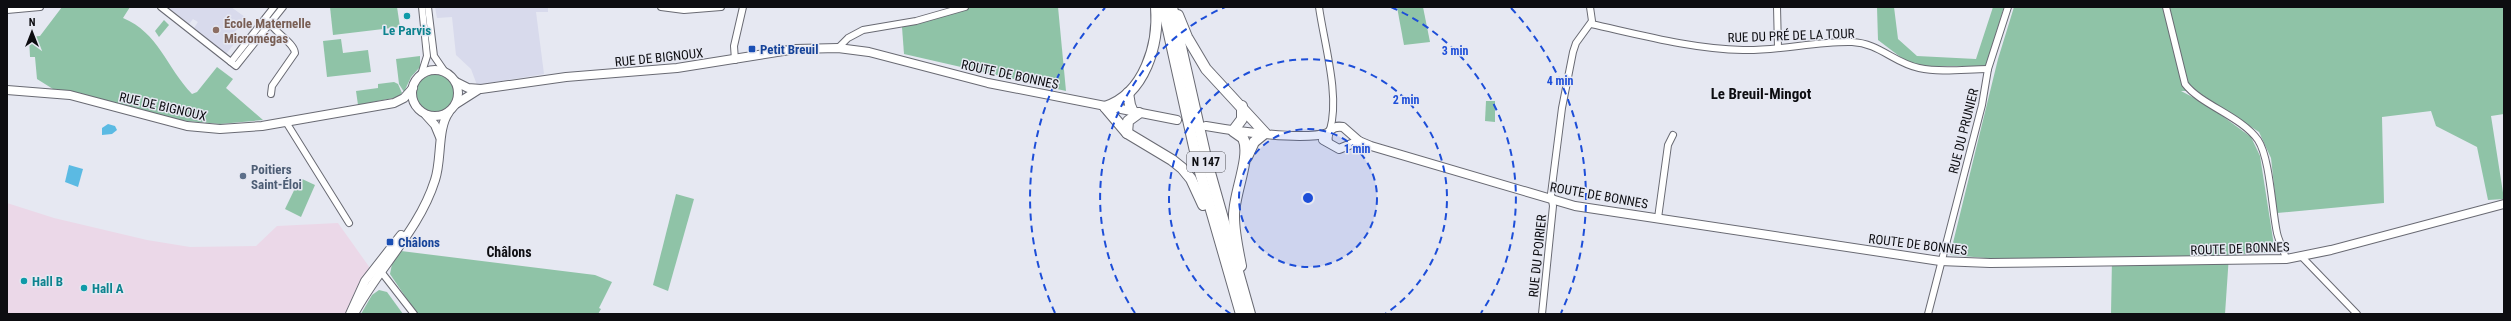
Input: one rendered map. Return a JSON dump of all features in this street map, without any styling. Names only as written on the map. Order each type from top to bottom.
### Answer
[{"type":"highway","points":[[1156,7],[1156,38],[1153,52],[1146,67],[1128,93],[1120,101],[1105,107],[1127,133],[1172,160],[1191,179],[1199,194],[1215,245],[1221,250]]},
{"type":"highway","name":"N 147","points":[[1163,7],[1185,113],[1221,250],[1241,314]]},
{"type":"highway","name":"N 147","points":[[1172,7],[1203,148],[1250,314]]},
{"type":"highway","points":[[1176,7],[1187,37],[1206,69],[1242,106],[1258,128],[1265,133],[1254,142],[1243,166]]},
{"type":"highway","points":[[1127,133],[1128,121],[1136,112],[1130,105],[1128,93]]},
{"type":"highway","points":[[1242,106],[1242,119],[1233,130],[1241,135],[1246,142],[1243,166],[1235,198],[1234,216],[1235,238],[1247,292],[1246,301]]},
{"type":"street","points":[[7,10],[40,7]]},
{"type":"street","points":[[161,7],[234,64]]},
{"type":"street","points":[[234,64],[274,7]]},
{"type":"street","points":[[234,64],[283,7]]},
{"type":"street","points":[[422,7],[427,56],[421,75],[413,88],[413,98],[422,112],[437,128],[441,151]]},
{"type":"street","points":[[350,314],[359,292],[379,269],[423,208],[435,182],[441,151],[443,126],[449,112],[455,105],[458,93],[456,82],[445,72],[434,56],[428,7]]},
{"type":"street","points":[[661,7],[684,10],[722,7]]},
{"type":"street","points":[[735,60],[734,46],[743,7]]},
{"type":"street","points":[[838,48],[848,38],[863,30],[916,21],[965,7]]},
{"type":"street","points":[[1319,7],[1334,117],[1338,126]]},
{"type":"street","points":[[1590,7],[1593,16],[1591,24]]},
{"type":"street","points":[[1777,7],[1779,22],[1778,48]]},
{"type":"street","name":"RUE DU PRUNIER","points":[[1928,314],[1940,261],[1982,105],[1988,69],[2008,7]]},
{"type":"street","points":[[2166,7],[2185,84],[2191,92],[2229,116],[2258,140],[2264,154],[2277,236],[2286,259]]},
{"type":"street","points":[[266,18],[269,24],[294,47],[295,53],[272,86],[271,94]]},
{"type":"street","name":"RUE DU PRÉ DE LA TOUR","points":[[1591,24],[1706,47],[1743,50],[1852,42],[1877,47],[1907,65],[1919,68],[1988,69]]},
{"type":"street","name":"RUE DU POIRIER","points":[[1542,314],[1552,200],[1551,194],[1562,108],[1576,43],[1591,24]]},
{"type":"street","name":"RUE DE BIGNOUX","points":[[456,82],[468,88],[481,89],[559,78],[677,68],[735,60],[796,49],[838,48]]},
{"type":"street","name":"ROUTE DE BONNES","points":[[838,48],[869,52],[988,83],[1177,120]]},
{"type":"street","points":[[421,75],[433,70],[445,72]]},
{"type":"street","name":"RUE DE BIGNOUX","points":[[7,90],[70,95],[196,127],[237,129],[363,109],[396,102],[413,88]]},
{"type":"street","name":"RUE DE BIGNOUX","points":[[455,105],[468,94],[481,89]]},
{"type":"street","name":"RUE DE BIGNOUX","points":[[363,109],[403,104],[422,112]]},
{"type":"street","points":[[422,112],[438,116],[449,112]]},
{"type":"street","points":[[1328,142],[1329,131],[1334,117]]},
{"type":"street","points":[[286,122],[349,223]]},
{"type":"street","points":[[1206,126],[1265,133],[1318,136],[1338,126],[1343,127],[1349,133],[1350,141],[1347,146]]},
{"type":"street","name":"ROUTE DE BONNES","points":[[1349,133],[1359,141],[1575,206],[1940,261],[1990,264],[2286,259],[2302,257],[2504,204]]},
{"type":"street","points":[[1658,218],[1668,145],[1673,135]]},
{"type":"street","points":[[1318,136],[1339,149],[1359,141]]},
{"type":"street","points":[[2302,257],[2357,314]]},
{"type":"street","points":[[354,314],[379,269]]},
{"type":"street","points":[[379,269],[414,314]]},
{"type":"shaded area","name":"École Maternelle Micromégas","points":[[168,7],[231,7],[245,17],[241,26],[232,34],[238,39],[226,54],[194,28],[198,22],[193,19],[189,24]]},
{"type":"shaded area","points":[[435,7],[548,7],[548,12],[536,12],[544,74],[477,85],[471,69],[456,55],[452,17],[437,18]]},
{"type":"shaded area","points":[[7,203],[54,218],[147,240],[190,247],[256,246],[277,226],[338,223],[370,268],[356,289],[345,314],[7,314]]},
{"type":"green space","points":[[62,7],[130,7],[123,18],[135,24],[154,41],[183,84],[192,94],[197,92],[217,67],[233,79],[226,88],[263,120],[220,124],[177,120],[72,92],[53,89],[37,79],[35,57],[30,57],[29,37],[40,36]]},
{"type":"green space","points":[[330,7],[397,7],[400,27],[333,35]]},
{"type":"green space","points":[[970,7],[1058,7],[1066,91],[904,54],[902,27]]},
{"type":"green space","points":[[1397,7],[1423,7],[1430,42],[1404,45]]},
{"type":"green space","points":[[1877,7],[1894,7],[1898,39],[1917,56],[1976,59],[1993,7],[2004,7],[1986,66],[1922,66],[1907,62],[1878,40]]},
{"type":"green space","points":[[2014,7],[2504,7],[2504,114],[2491,116],[2504,199],[2488,200],[2477,147],[2436,126],[2431,111],[2382,117],[2384,203],[2277,213],[2271,158],[2259,132],[2196,91],[2181,91],[2206,104],[2251,137],[2260,156],[2275,252],[2229,255],[2225,314],[2111,314],[2112,258],[1998,259],[1950,255],[1998,59]]},
{"type":"green space","points":[[164,20],[169,25],[159,37],[155,31]]},
{"type":"green space","points":[[341,39],[343,53],[368,50],[371,72],[327,77],[323,41]]},
{"type":"green space","points":[[420,56],[420,67],[411,77],[404,92],[399,84],[396,59]]},
{"type":"green space","points":[[435,73],[449,79],[455,93],[449,107],[435,113],[421,107],[415,93],[421,79]]},
{"type":"green space","points":[[394,82],[398,84],[402,93],[398,97],[358,105],[356,91],[378,88],[378,84]]},
{"type":"green space","points":[[1486,101],[1495,101],[1495,122],[1485,121]]},
{"type":"green space","points":[[300,178],[315,185],[301,217],[285,209]]},
{"type":"green space","points":[[676,194],[694,199],[668,291],[653,285]]},
{"type":"green space","points":[[401,251],[595,275],[612,282],[599,308],[601,309],[598,314],[417,314],[390,274],[392,264]]},
{"type":"green space","points":[[379,290],[387,292],[403,314],[361,314],[372,295]]},
{"type":"water","points":[[108,124],[115,126],[117,130],[112,134],[102,135],[102,128]]},
{"type":"water","points":[[69,165],[83,169],[78,187],[65,182]]},
{"type":"place","name":"Le Parvis","points":[[407,16]]},
{"type":"place","name":"École Maternelle Micromégas","points":[[216,30]]},
{"type":"place","name":"Petit Breuil","points":[[752,49]]},
{"type":"place","name":"Poitiers Saint-Éloi","points":[[243,176]]},
{"type":"place","name":"Châlons","points":[[390,242]]},
{"type":"place","name":"Hall B","points":[[24,281]]},
{"type":"place","name":"Hall A","points":[[84,288]]},
{"type":"district","name":"Le Breuil-Mingot","points":[[1761,94]]},
{"type":"district","name":"Châlons","points":[[509,252]]}]
